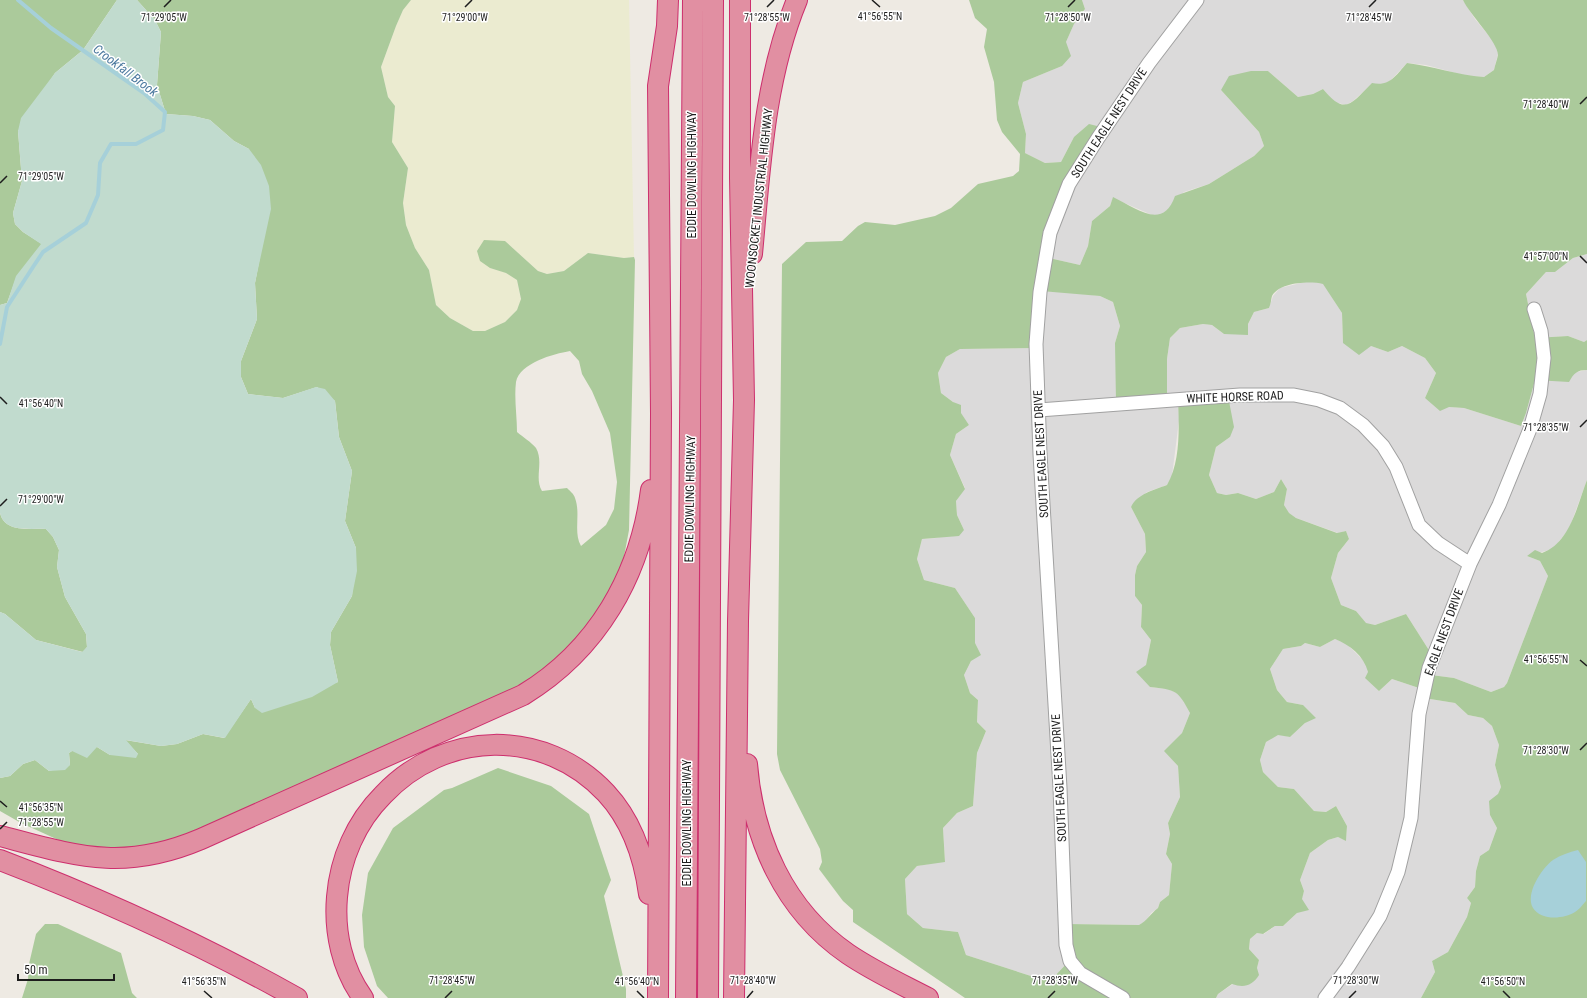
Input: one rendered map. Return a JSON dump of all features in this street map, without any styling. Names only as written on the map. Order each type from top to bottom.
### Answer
[{"type":"highway","points":[[658,0],[662,413],[658,998]]},
{"type":"highway","points":[[658,86],[667,26],[668,0]]},
{"type":"highway","name":"EDDIE DOWLING HIGHWAY","points":[[686,998],[693,0]]},
{"type":"highway","name":"EDDIE DOWLING HIGHWAY","points":[[708,998],[714,0]]},
{"type":"highway","points":[[734,998],[738,621],[744,400],[740,178],[740,0]]},
{"type":"highway","name":"WOONSOCKET INDUSTRIAL HIGHWAY","points":[[744,400],[752,260],[764,135],[777,61],[798,0]]},
{"type":"highway","points":[[0,836],[61,852],[100,858],[125,859],[164,853],[201,839],[423,741],[508,702],[537,686],[563,666],[596,631],[615,603],[630,573],[641,542],[648,510],[662,413]]},
{"type":"highway","points":[[738,621],[750,794],[756,824],[773,867],[799,908],[834,944],[860,961],[928,998]]},
{"type":"highway","points":[[363,998],[346,966],[341,951],[336,905],[340,874],[355,833],[378,800],[395,783],[416,767],[468,746],[497,744],[527,748],[542,752],[570,764],[596,783],[607,794],[625,819],[639,847],[647,879],[658,998]]},
{"type":"highway","points":[[0,860],[73,889],[152,924],[208,951],[297,998]]},
{"type":"street","name":"SOUTH EAGLE NEST DRIVE","points":[[1123,998],[1080,973],[1070,961],[1068,952],[1040,454],[1036,344],[1040,292],[1050,233],[1069,184],[1149,63],[1197,0]]},
{"type":"street","name":"EAGLE NEST DRIVE","points":[[1325,998],[1348,967],[1380,916],[1398,872],[1411,818],[1419,714],[1429,668],[1470,564],[1500,506],[1530,430],[1540,394],[1544,358],[1540,330],[1534,309]]},
{"type":"street","name":"WHITE HORSE ROAD","points":[[1039,410],[1240,395],[1294,395],[1320,400],[1340,408],[1363,425],[1383,446],[1396,467],[1419,524],[1438,543],[1470,564]]},
{"type":"shaded area","points":[[1082,0],[1463,0],[1475,19],[1495,43],[1498,54],[1494,70],[1484,77],[1463,75],[1426,65],[1407,63],[1390,81],[1381,85],[1372,84],[1353,101],[1346,105],[1334,102],[1323,89],[1313,94],[1298,97],[1268,71],[1221,90],[1259,132],[1264,146],[1254,156],[1209,184],[1184,192],[1171,207],[1161,215],[1152,215],[1113,198],[1110,206],[1092,221],[1088,246],[1080,265],[1049,258],[1074,137],[1061,162],[1045,163],[1025,153],[1026,134],[1018,103],[1023,82],[1062,66],[1066,42],[1074,24],[1085,9]]},
{"type":"shaded area","points":[[1587,254],[1587,340],[1584,342],[1568,336],[1535,338],[1526,294],[1546,272],[1555,272],[1573,258]]},
{"type":"shaded area","points":[[1309,281],[1323,283],[1342,313],[1343,343],[1371,346],[1388,352],[1402,346],[1425,358],[1436,373],[1425,398],[1449,407],[1464,408],[1521,426],[1535,380],[1587,370],[1587,480],[1569,529],[1553,549],[1527,556],[1540,561],[1548,576],[1507,683],[1504,687],[1491,692],[1454,678],[1431,675],[1432,655],[1406,614],[1375,625],[1366,624],[1356,611],[1341,605],[1331,578],[1338,553],[1349,539],[1346,531],[1338,533],[1296,518],[1288,513],[1284,505],[1287,489],[1281,479],[1274,492],[1256,499],[1238,493],[1226,495],[1217,493],[1209,475],[1216,447],[1230,437],[1178,399],[1179,420],[1172,476],[1167,485],[1147,492],[1131,507],[1145,534],[1146,552],[1137,566],[1135,575],[1135,596],[1142,605],[1141,627],[1151,640],[1146,666],[1150,687],[1168,689],[1181,695],[1190,713],[1182,733],[1165,751],[1178,766],[1180,797],[1168,823],[1170,834],[1166,854],[1172,864],[1169,895],[1160,902],[1158,908],[1151,913],[1146,921],[1139,925],[1067,924],[1071,959],[1051,980],[1034,977],[966,955],[958,932],[923,928],[907,914],[905,879],[917,866],[945,861],[943,828],[957,813],[973,806],[977,753],[986,731],[977,722],[978,700],[970,693],[964,675],[971,661],[975,643],[975,618],[955,588],[924,580],[917,559],[922,539],[936,538],[964,530],[957,515],[956,501],[965,488],[950,455],[956,434],[969,425],[953,402],[941,393],[938,373],[946,357],[960,349],[1036,348],[1041,291],[1100,296],[1113,302],[1120,326],[1115,343],[1167,398],[1167,359],[1170,338],[1180,328],[1203,324],[1212,325],[1224,334],[1248,324],[1254,312],[1269,308],[1273,296],[1280,288]]},
{"type":"shaded area","points":[[1335,639],[1347,644],[1366,663],[1368,672],[1379,691],[1392,679],[1422,689],[1424,698],[1455,703],[1468,715],[1483,718],[1492,726],[1499,745],[1495,765],[1501,787],[1490,815],[1497,828],[1489,850],[1480,856],[1476,871],[1475,887],[1467,898],[1471,903],[1467,917],[1448,952],[1432,961],[1435,972],[1421,998],[1216,998],[1218,994],[1257,968],[1259,960],[1249,949],[1250,939],[1257,933],[1264,934],[1275,926],[1283,926],[1297,913],[1304,891],[1300,880],[1310,853],[1328,840],[1338,837],[1346,840],[1347,826],[1336,806],[1326,812],[1314,811],[1294,789],[1278,787],[1263,772],[1260,760],[1266,742],[1278,734],[1290,737],[1305,723],[1303,705],[1287,702],[1277,690],[1270,669],[1283,649],[1301,646],[1305,643],[1320,647]]},
{"type":"green space","points":[[0,0],[117,0],[83,50],[55,73],[18,131],[22,181],[13,213],[15,224],[23,232],[42,244],[17,276],[7,303],[0,305]]},
{"type":"green space","points":[[117,0],[137,0],[155,20],[161,32],[157,85],[166,114],[193,116],[210,120],[234,141],[249,149],[261,165],[269,186],[271,209],[255,283],[257,319],[241,361],[241,377],[248,394],[283,398],[316,387],[325,389],[335,401],[339,437],[352,471],[345,521],[356,548],[357,571],[352,596],[331,632],[330,645],[338,682],[312,697],[262,713],[255,708],[251,699],[225,738],[203,734],[177,744],[161,746],[126,740],[138,754],[136,758],[110,755],[97,747],[87,758],[72,751],[69,753],[70,765],[65,770],[49,771],[35,760],[23,764],[10,776],[0,778],[0,612],[5,614],[36,640],[82,652],[87,647],[86,634],[65,597],[57,567],[59,550],[53,537],[46,529],[25,529],[12,527],[7,524],[0,513],[0,305],[7,303],[16,276],[41,244],[23,232],[15,224],[13,213],[22,181],[18,131],[21,118],[55,73],[83,50]]},
{"type":"green space","points":[[137,0],[411,0],[403,10],[381,67],[388,97],[395,106],[392,142],[408,168],[403,203],[406,225],[415,248],[429,270],[436,305],[450,318],[473,331],[485,331],[505,322],[517,310],[521,299],[517,280],[506,273],[490,268],[480,261],[477,251],[484,240],[505,241],[538,271],[547,274],[564,271],[588,253],[624,258],[634,257],[629,530],[623,562],[629,566],[567,665],[182,849],[96,857],[21,823],[0,811],[0,778],[10,776],[23,764],[35,760],[49,771],[70,765],[69,753],[72,751],[97,747],[110,755],[138,754],[125,740],[161,746],[177,744],[203,734],[224,738],[251,699],[255,708],[338,682],[330,645],[331,632],[352,596],[356,548],[345,521],[352,471],[339,437],[335,401],[317,387],[283,398],[248,394],[241,377],[241,361],[257,319],[255,283],[260,257],[249,149],[234,141],[210,120],[193,116],[166,114],[157,85],[161,32],[155,20]],"holes":[[[570,351],[579,361],[582,374],[592,391],[610,433],[617,482],[614,509],[606,525],[581,546],[577,529],[577,504],[574,495],[567,488],[542,491],[539,481],[539,459],[536,448],[517,432],[515,394],[516,382],[519,375],[538,360]]]},
{"type":"green space","points":[[411,0],[629,0],[634,257],[624,258],[588,253],[564,271],[547,274],[538,271],[505,241],[490,268],[507,273],[517,280],[521,300],[517,310],[505,322],[485,331],[473,331],[450,318],[436,305],[429,270],[415,248],[406,225],[403,203],[408,168],[392,142],[395,106],[388,97],[381,67],[403,10]]},
{"type":"green space","points":[[969,0],[1082,0],[1085,9],[1074,24],[1066,42],[1071,56],[1062,66],[1023,82],[1018,103],[1026,134],[1025,153],[1045,163],[1061,162],[1074,137],[1089,124],[1105,128],[1069,182],[1049,258],[1080,265],[1088,246],[1092,221],[1110,206],[1113,197],[1140,211],[1156,215],[1170,207],[1175,196],[1209,184],[1254,156],[1264,146],[1259,132],[1221,90],[1229,76],[1251,71],[1268,71],[1298,97],[1313,94],[1323,89],[1337,102],[1343,105],[1348,104],[1359,97],[1372,83],[1378,84],[1388,82],[1396,76],[1407,63],[1484,77],[1494,70],[1498,55],[1497,50],[1494,43],[1463,0],[1587,0],[1587,254],[1573,258],[1555,272],[1546,272],[1526,294],[1535,338],[1568,336],[1584,342],[1587,340],[1587,370],[1576,373],[1569,382],[1535,380],[1521,426],[1464,408],[1449,407],[1440,411],[1425,398],[1436,373],[1425,358],[1402,346],[1388,352],[1371,346],[1359,355],[1343,343],[1342,313],[1323,284],[1317,283],[1288,285],[1276,291],[1272,296],[1269,308],[1254,312],[1248,324],[1248,335],[1224,334],[1212,325],[1203,324],[1180,328],[1170,338],[1167,359],[1167,398],[1116,402],[1115,343],[1120,326],[1113,302],[1100,296],[1041,291],[1036,348],[960,349],[946,357],[938,373],[941,393],[953,402],[961,405],[961,413],[969,425],[956,434],[950,455],[965,489],[956,501],[957,515],[964,530],[959,536],[922,539],[917,559],[924,580],[955,588],[975,618],[975,643],[981,655],[971,661],[964,675],[970,693],[978,700],[977,722],[986,731],[977,753],[973,806],[957,813],[943,828],[945,862],[917,866],[905,879],[907,914],[923,928],[958,932],[966,955],[1034,977],[1051,980],[1071,959],[1067,924],[1139,925],[1158,908],[1160,902],[1169,895],[1172,864],[1166,854],[1170,834],[1168,823],[1180,797],[1178,766],[1164,751],[1182,733],[1190,713],[1179,695],[1171,690],[1150,687],[1136,672],[1146,665],[1151,640],[1141,627],[1142,605],[1135,596],[1135,575],[1137,566],[1146,552],[1145,534],[1131,507],[1137,499],[1151,491],[1167,485],[1172,476],[1178,443],[1178,399],[1228,396],[1234,427],[1230,437],[1216,447],[1209,475],[1217,493],[1226,495],[1238,493],[1256,499],[1274,492],[1281,479],[1287,489],[1284,505],[1289,513],[1296,518],[1337,533],[1346,531],[1349,539],[1338,553],[1331,578],[1341,605],[1356,611],[1366,623],[1375,625],[1406,614],[1432,655],[1431,675],[1454,678],[1491,692],[1504,687],[1507,683],[1548,576],[1540,561],[1527,556],[1535,550],[1542,553],[1552,548],[1559,541],[1566,532],[1576,512],[1587,480],[1587,998],[1421,998],[1435,972],[1432,961],[1448,952],[1467,917],[1471,903],[1467,898],[1475,887],[1476,871],[1480,856],[1489,850],[1497,828],[1490,815],[1489,801],[1498,794],[1501,787],[1495,765],[1499,745],[1492,726],[1483,718],[1468,715],[1455,703],[1424,698],[1422,689],[1392,679],[1379,691],[1365,678],[1368,672],[1360,656],[1346,644],[1335,639],[1320,647],[1305,643],[1301,646],[1283,649],[1270,669],[1277,690],[1287,702],[1303,705],[1316,718],[1305,723],[1290,737],[1278,735],[1266,742],[1260,760],[1263,772],[1278,787],[1294,789],[1314,811],[1326,812],[1336,806],[1347,826],[1346,841],[1338,837],[1328,840],[1310,853],[1300,880],[1304,891],[1302,899],[1309,910],[1297,913],[1283,926],[1275,926],[1263,934],[1257,933],[1250,939],[1249,949],[1259,960],[1257,968],[1259,975],[1251,984],[1240,986],[1232,984],[1218,994],[1216,998],[965,998],[853,922],[853,910],[843,901],[819,869],[822,862],[820,849],[780,770],[777,754],[782,264],[806,242],[842,241],[858,226],[865,222],[895,225],[935,216],[951,208],[978,184],[1013,176],[1019,171],[1020,154],[1002,132],[997,120],[994,82],[984,47],[987,29],[975,18]]},
{"type":"green space","points":[[0,513],[7,524],[12,527],[25,529],[46,529],[53,537],[59,550],[57,567],[65,597],[86,634],[87,647],[83,652],[36,640],[5,614],[0,612]]},
{"type":"green space","points":[[498,768],[551,786],[589,814],[611,880],[604,896],[626,989],[626,998],[388,998],[377,986],[364,947],[362,915],[368,873],[393,828],[444,790]]},
{"type":"green space","points":[[45,924],[58,924],[121,953],[132,993],[137,998],[22,998],[28,979],[29,964],[36,934]]},
{"type":"water","points":[[1578,850],[1586,862],[1586,901],[1576,911],[1565,916],[1553,918],[1541,915],[1533,908],[1531,902],[1533,889],[1539,875],[1553,860]]},
{"type":"waterway","name":"Crookfall Brook","points":[[0,344],[7,307],[43,252],[86,223],[98,195],[100,163],[111,144],[136,144],[163,130],[165,112],[144,93],[51,28],[18,0]]}]
